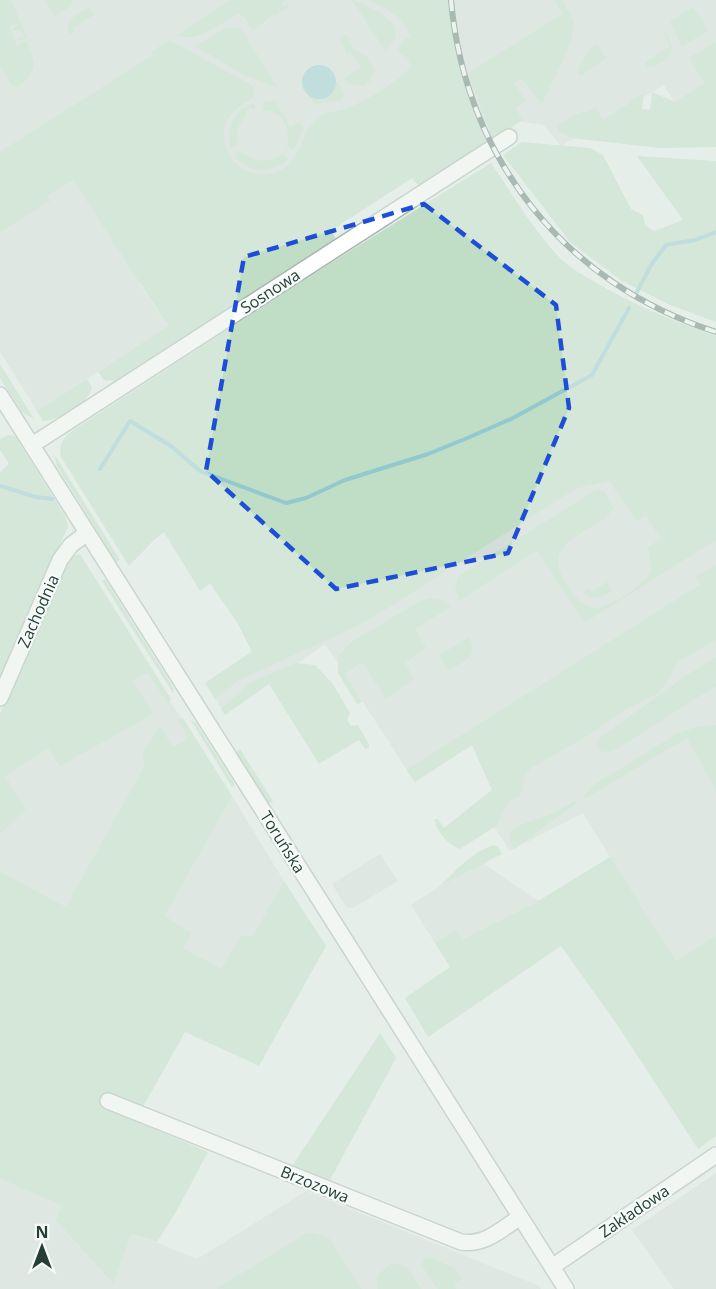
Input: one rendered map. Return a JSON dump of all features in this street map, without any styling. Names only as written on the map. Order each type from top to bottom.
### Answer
[{"type":"street","name":"Sosnowa","points":[[32,445],[509,137]]},
{"type":"street","name":"Toruńska","points":[[0,395],[566,1289]]},
{"type":"street","name":"Zachodnia","points":[[0,698],[60,560],[71,545],[87,533]]},
{"type":"street","name":"Brzozowa","points":[[108,1101],[461,1242],[473,1243],[486,1239],[520,1216]]},
{"type":"street","name":"Zakładowa","points":[[552,1267],[716,1155]]},
{"type":"highlighted area","points":[[424,204],[556,305],[569,408],[508,553],[336,589],[206,471],[244,257]]},
{"type":"shaded area","points":[[0,0],[716,0],[716,84],[676,105],[664,85],[561,146],[544,125],[495,118],[140,284],[168,327],[37,411],[0,352]]},
{"type":"shaded area","points":[[716,370],[716,1137],[661,1045],[537,902],[461,939],[456,930],[435,943],[411,905],[483,863],[538,901],[610,857],[583,813],[510,851],[485,813],[444,828],[492,790],[472,745],[415,782],[325,644],[225,715],[205,683],[494,489]]},
{"type":"shaded area","points":[[150,670],[192,735],[156,757],[15,1008],[0,1002],[0,765]]},
{"type":"shaded area","points":[[232,796],[326,946],[221,970],[183,948],[165,916]]},
{"type":"shaded area","points":[[380,854],[398,881],[353,908],[346,907],[332,884]]},
{"type":"shaded area","points":[[716,1173],[716,1289],[674,1289],[632,1230]]},
{"type":"shaded area","points":[[0,1179],[197,1259],[306,1191],[539,1286],[541,1289],[0,1289]]},
{"type":"green space","points":[[0,0],[11,0],[27,38],[19,41],[18,39],[24,36],[21,29],[15,31],[13,28],[18,24],[10,26],[16,44],[26,41],[32,56],[34,66],[30,76],[18,87],[13,86],[0,65]]},
{"type":"green space","points":[[45,0],[73,0],[70,7],[55,16]]},
{"type":"green space","points":[[230,0],[285,0],[283,7],[288,5],[289,7],[275,16],[274,14],[252,31],[239,13],[201,34],[192,37],[178,35]]},
{"type":"green space","points":[[352,0],[375,10],[392,23],[396,33],[395,38],[385,50]]},
{"type":"green space","points":[[370,0],[449,0],[462,73],[487,142],[422,184],[417,184],[412,178],[332,230],[335,238],[333,242],[115,381],[104,380],[98,372],[168,326],[73,180],[47,196],[50,201],[0,232],[0,152],[153,55],[151,52],[169,40],[252,85],[254,94],[252,97],[237,108],[227,120],[224,140],[227,151],[239,166],[248,171],[258,174],[278,172],[292,161],[309,128],[319,117],[345,109],[371,97],[410,68],[409,60],[397,51],[406,37],[411,39],[405,25],[395,15]]},
{"type":"green space","points":[[555,0],[562,0],[573,21],[571,40],[562,63],[542,104],[521,78],[514,83],[526,101],[515,108],[523,120],[492,139],[468,73],[562,14]]},
{"type":"green space","points":[[89,7],[94,15],[73,28],[74,32],[69,35],[70,21]]},
{"type":"green space","points":[[693,7],[708,30],[682,47],[670,22]]},
{"type":"green space","points":[[228,27],[241,29],[278,88],[242,74],[195,46]]},
{"type":"green space","points":[[664,30],[672,47],[670,55],[663,61],[647,67],[645,63],[670,46]]},
{"type":"green space","points":[[346,34],[354,49],[367,57],[375,70],[370,81],[364,86],[350,84],[345,78],[361,67],[350,51],[347,53],[339,39]]},
{"type":"green space","points":[[716,42],[716,147],[660,148],[572,138],[557,131],[557,125],[583,111],[585,113],[595,107],[603,120],[631,102],[629,100],[644,94],[642,109],[650,110],[652,92],[675,102],[705,83],[689,58]]},
{"type":"green space","points":[[595,45],[599,46],[605,59],[579,75],[578,69],[590,48]]},
{"type":"green space","points":[[337,81],[345,94],[340,100],[315,104],[308,95],[316,99],[326,97]]},
{"type":"green space","points":[[275,100],[290,127],[299,122],[303,130],[292,150],[287,147],[288,133],[284,122],[276,114],[263,110],[264,102]]},
{"type":"green space","points":[[252,104],[255,105],[255,111],[252,108],[245,111],[247,115],[238,129],[238,145],[230,147],[229,133],[232,121],[240,111]]},
{"type":"green space","points":[[522,142],[590,148],[603,155],[631,209],[643,215],[645,225],[654,231],[683,220],[637,156],[716,161],[716,322],[670,305],[622,281],[570,242],[503,155]]},
{"type":"green space","points":[[241,152],[262,161],[278,157],[283,153],[288,159],[276,167],[262,170],[249,167],[237,159],[236,154]]},
{"type":"green space","points":[[491,163],[542,237],[568,265],[639,305],[716,336],[716,540],[584,623],[537,550],[460,600],[455,589],[459,576],[597,489],[605,492],[613,508],[606,518],[567,543],[558,560],[560,571],[577,599],[594,608],[618,600],[635,589],[652,570],[648,547],[661,539],[646,516],[637,521],[609,481],[577,488],[357,626],[239,680],[215,699],[205,683],[252,652],[237,622],[210,584],[200,591],[164,532],[129,566],[61,457],[62,442],[72,431],[307,278]]},
{"type":"green space","points":[[0,364],[34,419],[22,412],[0,378]]},
{"type":"green space","points":[[87,379],[92,387],[80,405],[57,418],[43,421],[37,411]]},
{"type":"green space","points":[[8,435],[15,436],[65,516],[68,527],[0,678],[0,472],[9,464],[0,450],[0,439]]},
{"type":"green space","points":[[54,454],[120,560],[116,562],[57,466]]},
{"type":"green space","points":[[80,554],[171,699],[168,704],[148,672],[133,681],[153,714],[60,766],[48,748],[5,776],[26,809],[0,834],[0,714],[64,567],[74,556]]},
{"type":"green space","points":[[716,564],[716,640],[679,661],[659,693],[623,711],[587,736],[531,768],[523,777],[523,789],[518,797],[509,801],[496,826],[460,849],[447,841],[440,833],[434,819],[438,819],[444,828],[492,790],[472,745],[415,782],[406,770],[701,584],[696,577]]},
{"type":"green space","points":[[105,579],[173,687],[173,693],[102,581]]},
{"type":"green space","points":[[607,582],[612,591],[605,595],[594,597],[583,592],[589,588],[592,592]]},
{"type":"green space","points":[[431,598],[446,601],[450,607],[415,629],[426,648],[405,663],[414,679],[386,699],[362,662],[345,674],[362,702],[357,704],[338,673],[338,656],[350,643],[422,600]]},
{"type":"green space","points":[[469,637],[472,644],[471,654],[448,671],[440,655]]},
{"type":"green space","points":[[716,657],[716,686],[618,748],[610,752],[600,751],[596,744],[601,737]]},
{"type":"green space","points":[[296,663],[315,665],[333,684],[350,713],[347,720],[351,726],[358,725],[369,748],[365,749],[359,740],[319,764],[269,684],[225,715],[221,709],[251,682]]},
{"type":"green space","points":[[183,718],[232,796],[165,916],[191,933],[183,948],[221,969],[241,936],[253,936],[284,881],[326,946],[259,1066],[185,1032],[135,1121],[208,1152],[157,1242],[132,1233],[113,1283],[56,1220],[62,1205],[0,1179],[0,872],[66,907],[145,765],[142,754],[160,727],[173,747],[188,738],[178,719]]},
{"type":"green space","points":[[190,719],[196,723],[234,786],[232,787]]},
{"type":"green space","points":[[716,725],[716,790],[687,738],[584,799],[595,784],[678,733],[696,727]]},
{"type":"green space","points":[[240,749],[273,801],[269,804],[236,752]]},
{"type":"green space","points":[[574,801],[577,803],[514,849],[509,838],[511,831],[517,826],[552,814]]},
{"type":"green space","points":[[493,845],[498,847],[502,854],[440,886],[471,857]]},
{"type":"green space","points":[[610,857],[676,961],[716,936],[716,1136],[698,1149],[618,1026],[561,946],[428,1037],[405,998],[450,967],[435,943],[456,930],[462,939],[537,902]]},
{"type":"green space","points":[[380,1033],[396,1058],[330,1180],[292,1166]]},
{"type":"green space","points":[[307,1233],[329,1238],[362,1289],[216,1289]]},
{"type":"green space","points":[[427,1257],[455,1268],[462,1279],[454,1284],[456,1289],[438,1289],[422,1266]]},
{"type":"green space","points":[[393,1263],[406,1266],[422,1289],[378,1289],[378,1276]]},
{"type":"water","points":[[319,65],[331,70],[336,82],[331,94],[319,99],[307,94],[302,82],[307,70]]},
{"type":"waterway","points":[[637,292],[651,265],[666,245],[695,240],[716,232]]},
{"type":"waterway","points":[[100,469],[130,421],[171,446],[200,471],[286,503],[306,498],[345,480],[428,454],[465,439],[511,419],[592,375],[629,308]]},
{"type":"waterway","points":[[0,486],[36,497],[52,499]]},
{"type":"railway","points":[[451,0],[460,58],[477,112],[501,162],[532,207],[569,248],[613,282],[662,310],[716,332]]}]
